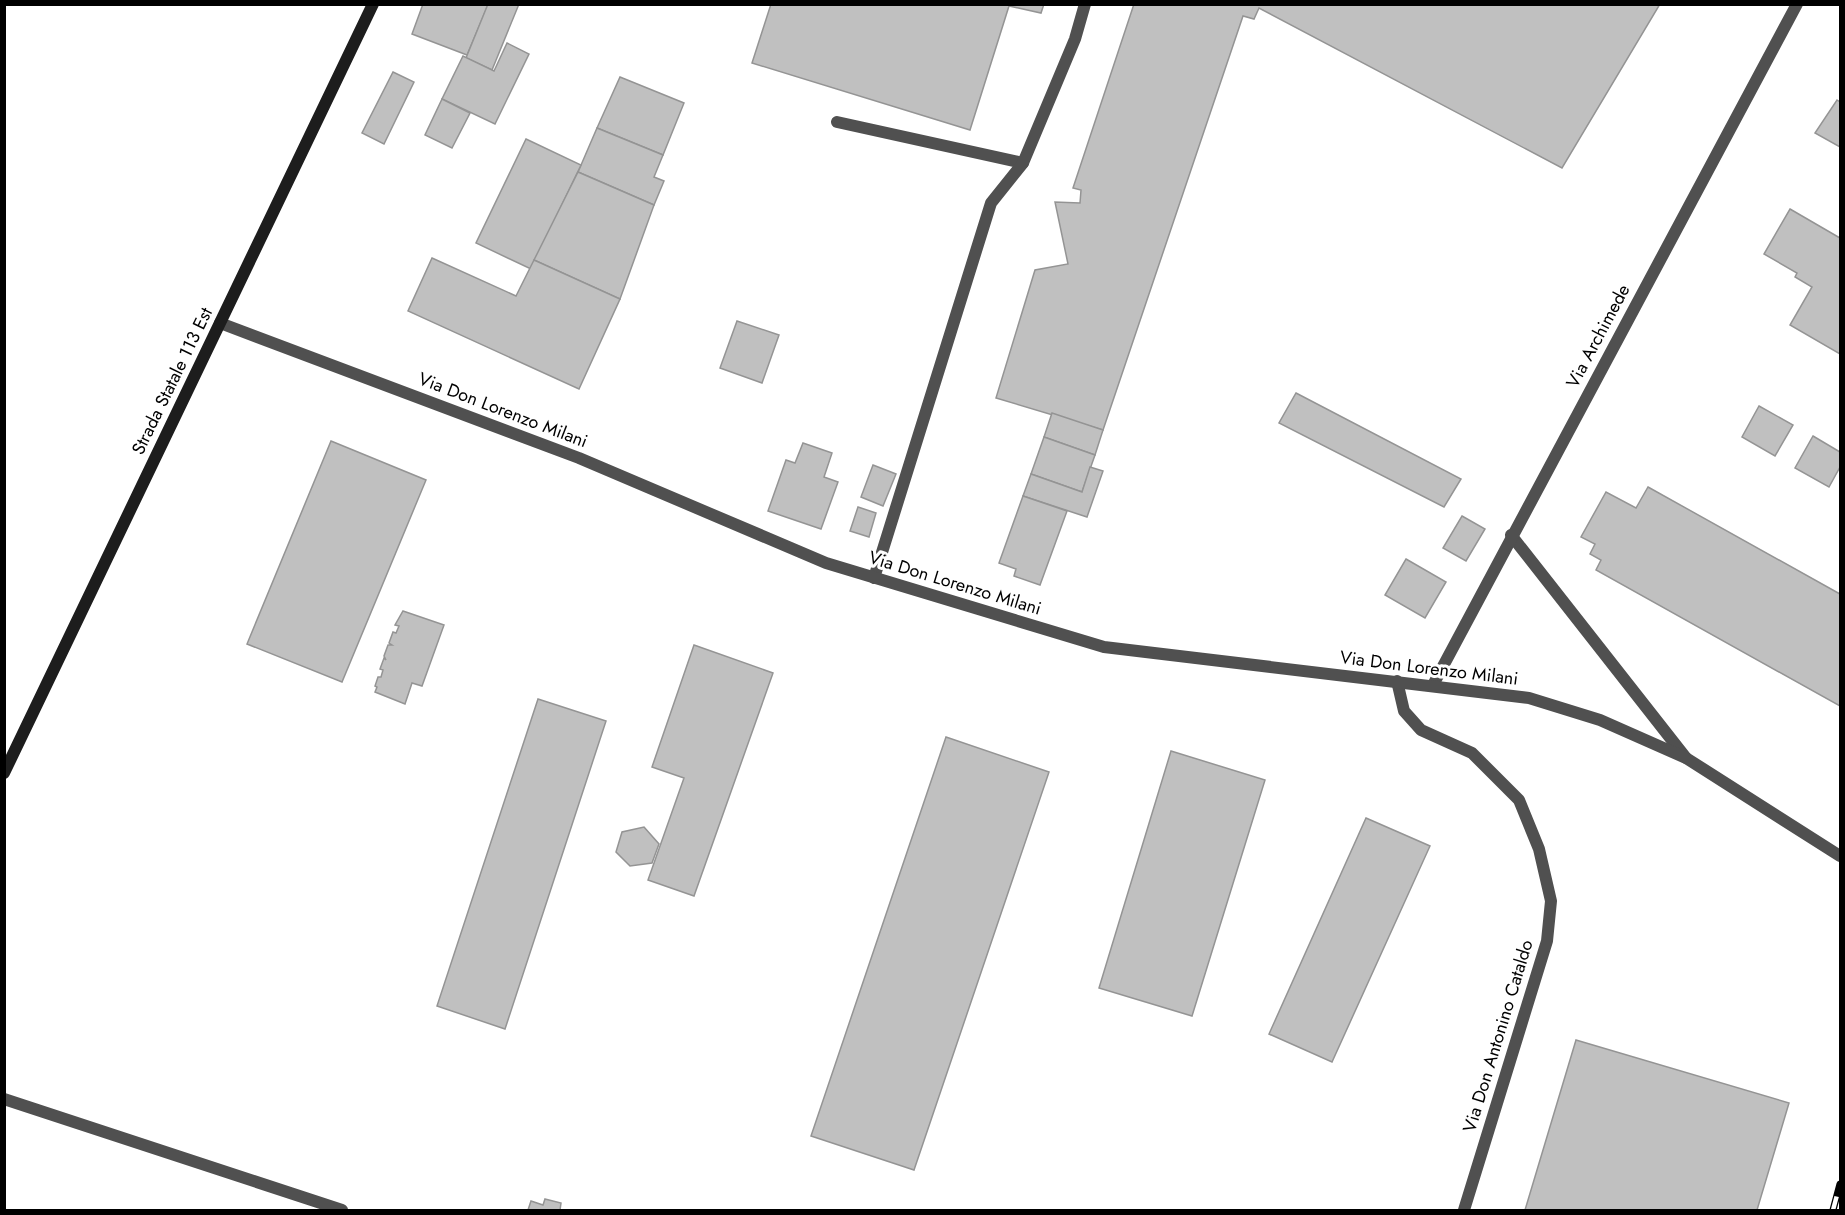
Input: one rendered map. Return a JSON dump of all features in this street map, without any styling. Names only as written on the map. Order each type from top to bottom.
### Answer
[{"type":"main road","name":"Strada Statale 113 Est","points":[[4,773],[374,4]]},
{"type":"street","points":[[874,578],[991,203],[1023,163],[1075,39],[1085,4]]},
{"type":"street","name":"Via Archimede","points":[[1432,685],[1797,4]]},
{"type":"street","points":[[837,122],[1023,163]]},
{"type":"street","name":"Via Don Lorenzo Milani","points":[[219,323],[579,458],[826,563],[1104,647],[1529,698],[1600,720],[1686,758],[1840,856]]},
{"type":"street","points":[[1511,535],[1686,758]]},
{"type":"street","name":"Via Don Antonino Cataldo","points":[[1397,681],[1404,711],[1420,730],[1472,753],[1519,800],[1539,849],[1551,901],[1547,941],[1464,1210]]},
{"type":"street","points":[[4,1099],[342,1210]]},
{"type":"building","points":[[423,4],[488,5],[467,55],[412,34]]},
{"type":"building","points":[[488,4],[519,4],[492,70],[466,58]]},
{"type":"building","points":[[771,4],[1044,4],[1041,13],[1009,6],[970,130],[752,63]]},
{"type":"building","points":[[1134,4],[1660,4],[1562,168],[1259,8],[1254,19],[1243,16],[1103,430],[996,398],[1035,270],[1068,264],[1055,202],[1080,203],[1081,190],[1073,188]]},
{"type":"building","points":[[507,43],[529,54],[495,124],[442,99],[463,56],[494,71]]},
{"type":"building","points":[[393,72],[414,82],[384,144],[362,133]]},
{"type":"building","points":[[620,77],[684,103],[663,155],[597,128]]},
{"type":"building","points":[[442,99],[470,113],[452,148],[425,135]]},
{"type":"building","points":[[1837,100],[1840,102],[1840,147],[1815,133]]},
{"type":"building","points":[[597,128],[663,155],[654,177],[664,181],[654,205],[578,172]]},
{"type":"building","points":[[526,139],[581,165],[531,269],[476,243]]},
{"type":"building","points":[[578,172],[654,205],[620,299],[534,260]]},
{"type":"building","points":[[1790,209],[1840,238],[1840,354],[1790,325],[1812,287],[1795,277],[1797,273],[1764,254]]},
{"type":"building","points":[[432,258],[516,296],[534,260],[620,299],[579,389],[408,311]]},
{"type":"building","points":[[737,321],[779,335],[762,383],[720,368]]},
{"type":"building","points":[[1296,393],[1461,479],[1444,507],[1279,423]]},
{"type":"building","points":[[1759,406],[1793,425],[1775,456],[1742,437]]},
{"type":"building","points":[[1052,413],[1103,430],[1095,455],[1044,437]]},
{"type":"building","points":[[1813,436],[1840,452],[1840,467],[1829,487],[1795,468]]},
{"type":"building","points":[[1044,437],[1095,455],[1082,492],[1031,474]]},
{"type":"building","points":[[331,441],[426,480],[342,682],[247,644]]},
{"type":"building","points":[[803,443],[832,453],[824,477],[838,482],[821,529],[768,511],[786,460],[795,463]]},
{"type":"building","points":[[873,465],[896,474],[883,506],[861,497]]},
{"type":"building","points":[[1090,467],[1103,471],[1087,517],[1023,496],[1031,474],[1082,492]]},
{"type":"building","points":[[1648,487],[1840,594],[1840,706],[1596,570],[1601,560],[1590,554],[1595,544],[1581,537],[1606,492],[1636,508]]},
{"type":"building","points":[[1023,496],[1067,511],[1040,585],[1014,576],[1016,569],[999,563]]},
{"type":"building","points":[[858,507],[876,513],[869,537],[850,531]]},
{"type":"building","points":[[1462,516],[1485,529],[1466,561],[1443,548]]},
{"type":"building","points":[[1406,559],[1446,582],[1425,618],[1385,595]]},
{"type":"building","points":[[403,611],[444,625],[422,686],[412,683],[405,704],[375,692],[378,677],[381,677],[383,670],[380,669],[384,658],[386,660],[384,656],[388,645],[392,645],[389,643],[393,632],[396,633],[399,626],[395,625]]},
{"type":"building","points":[[694,645],[773,673],[694,896],[648,880],[684,778],[652,767]]},
{"type":"building","points":[[538,699],[606,721],[505,1029],[437,1006]]},
{"type":"building","points":[[946,737],[1049,772],[914,1170],[811,1136]]},
{"type":"building","points":[[1171,751],[1265,780],[1192,1016],[1099,988]]},
{"type":"building","points":[[1366,818],[1430,846],[1332,1062],[1269,1034]]},
{"type":"building","points":[[644,827],[659,844],[652,863],[630,866],[616,852],[622,832]]},
{"type":"building","points":[[1576,1040],[1789,1103],[1757,1210],[1525,1210]]},
{"type":"building","points":[[545,1199],[561,1203],[560,1210],[528,1210],[531,1201],[543,1205]]},
{"type":"railway","points":[[1833,1210],[1840,1184]]}]
